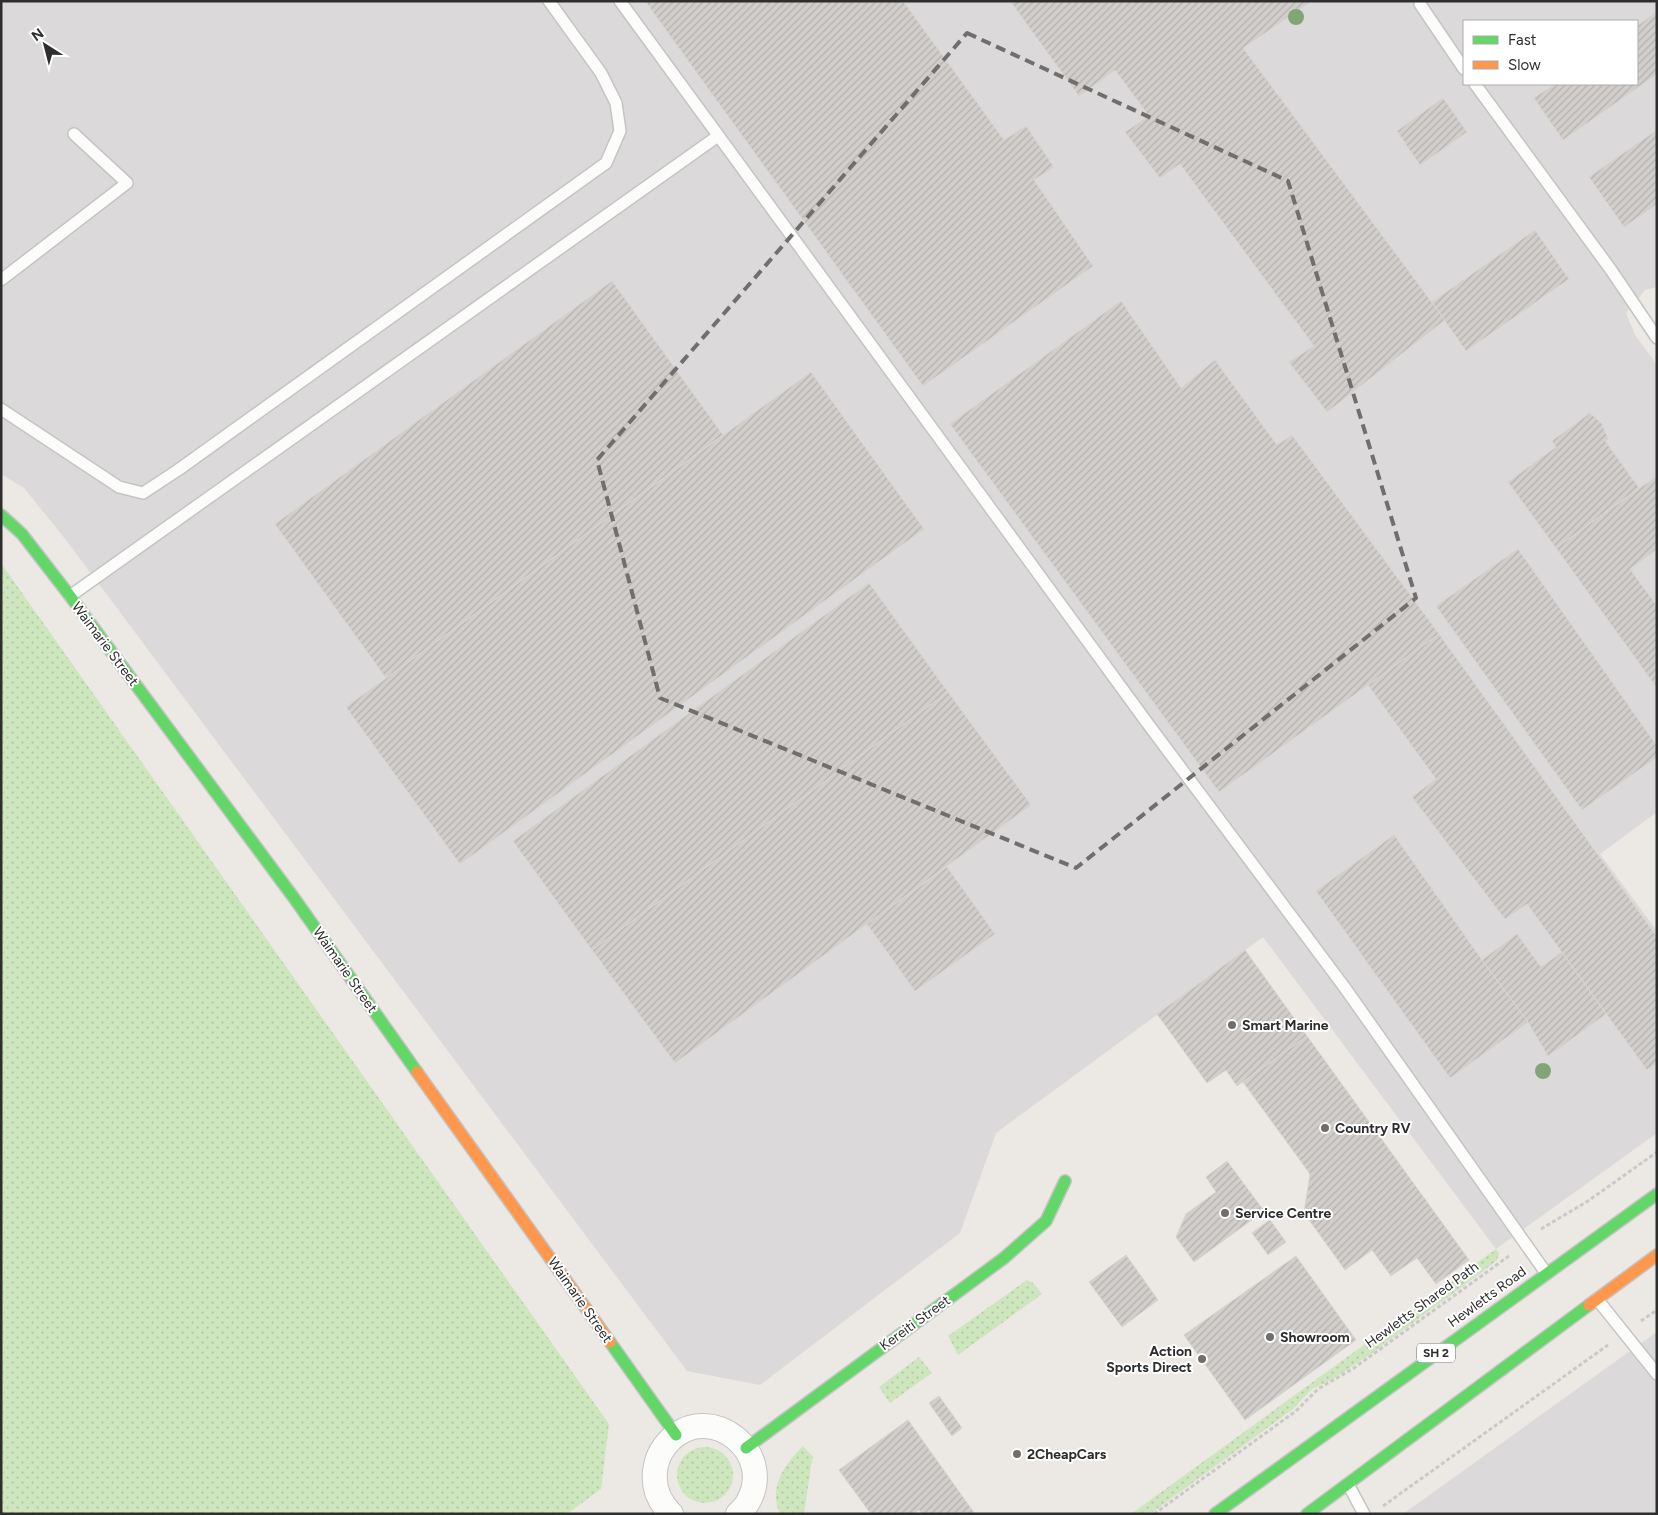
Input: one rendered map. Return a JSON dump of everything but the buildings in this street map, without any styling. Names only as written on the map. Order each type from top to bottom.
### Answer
[{"type":"main road","name":"Waimarie Street","points":[[1,515],[22,534],[70,596],[294,898],[676,1435]]},
{"type":"main road","name":"Kereiti Street","points":[[746,1448],[1004,1258],[1046,1221],[1065,1181]]},
{"type":"main road","name":"Hewletts Road","points":[[1215,1514],[1657,1194]]},
{"type":"main road","points":[[1307,1514],[1657,1255]]},
{"type":"street","points":[[661,1511],[654,1476],[657,1460],[664,1446],[676,1435],[691,1428],[709,1426],[725,1430],[740,1440],[750,1453],[755,1469],[754,1486],[748,1502],[738,1514]]},
{"type":"lane","points":[[1,409],[120,487],[143,493],[606,163],[620,131],[616,103],[601,73],[549,1]]},
{"type":"lane","points":[[620,1],[1148,724],[1345,988],[1546,1273]]},
{"type":"lane","points":[[1420,4],[1463,68]]},
{"type":"lane","points":[[1476,85],[1611,270],[1657,338]]},
{"type":"lane","points":[[1,280],[127,183],[74,134]]},
{"type":"lane","points":[[70,596],[718,136]]},
{"type":"lane","points":[[1597,1299],[1657,1374]]},
{"type":"lane","points":[[1348,1484],[1364,1514]]},
{"type":"path","name":"Hewletts Shared Path","points":[[1154,1514],[1296,1411],[1318,1388],[1354,1368],[1500,1264],[1525,1242],[1554,1221],[1588,1202],[1657,1152]]},
{"type":"path","points":[[1381,1508],[1657,1310]]},
{"type":"highlighted area","points":[[967,33],[1288,181],[1416,598],[1076,868],[660,698],[597,460]]},
{"type":"shaded area","points":[[1,1],[1657,1],[1657,287],[1645,290],[1626,313],[1635,335],[1657,365],[1657,812],[1600,854],[1657,931],[1657,1133],[1496,1249],[1263,937],[996,1133],[960,1233],[760,1385],[687,1371],[66,540],[24,488],[1,474]]},
{"type":"shaded area","points":[[1657,1332],[1657,1514],[1403,1514],[1623,1356]]},
{"type":"green space","points":[[1,563],[609,1424],[601,1489],[567,1514],[1,1514]]},
{"type":"green space","points":[[1496,1249],[1499,1253],[1497,1260],[1365,1358],[1331,1380],[1312,1389],[1293,1409],[1150,1514],[1131,1514]]},
{"type":"green space","points":[[1027,1280],[1033,1283],[1042,1294],[958,1355],[948,1336]]},
{"type":"green space","points":[[919,1357],[932,1373],[890,1403],[879,1387]]},
{"type":"green space","points":[[803,1446],[814,1458],[812,1459],[804,1514],[780,1514],[776,1495],[777,1485],[790,1460]]},
{"type":"green space","points":[[699,1447],[711,1447],[721,1451],[729,1459],[733,1475],[729,1491],[721,1499],[711,1503],[699,1503],[689,1499],[681,1491],[677,1481],[677,1469],[681,1459],[689,1451]]},
{"type":"traffic: fast","points":[[1,515],[22,534],[70,596],[294,898],[417,1072]]},
{"type":"traffic: fast","points":[[746,1448],[1004,1258],[1046,1221],[1065,1181]]},
{"type":"traffic: fast","points":[[1215,1514],[1657,1194]]},
{"type":"traffic: fast","points":[[1307,1514],[1589,1305]]},
{"type":"traffic: fast","points":[[610,1342],[676,1435]]},
{"type":"traffic: slow","points":[[417,1072],[610,1342]]},
{"type":"traffic: slow","points":[[1589,1305],[1657,1255]]},
{"type":"place","name":"Smart Marine","points":[[1232,1025]]},
{"type":"place","name":"Country RV","points":[[1325,1128]]},
{"type":"place","name":"Service Centre","points":[[1225,1213]]},
{"type":"place","name":"Showroom","points":[[1270,1337]]},
{"type":"place","name":"Action Sports Direct","points":[[1202,1359]]},
{"type":"place","name":"2CheapCars","points":[[1017,1454]]}]
